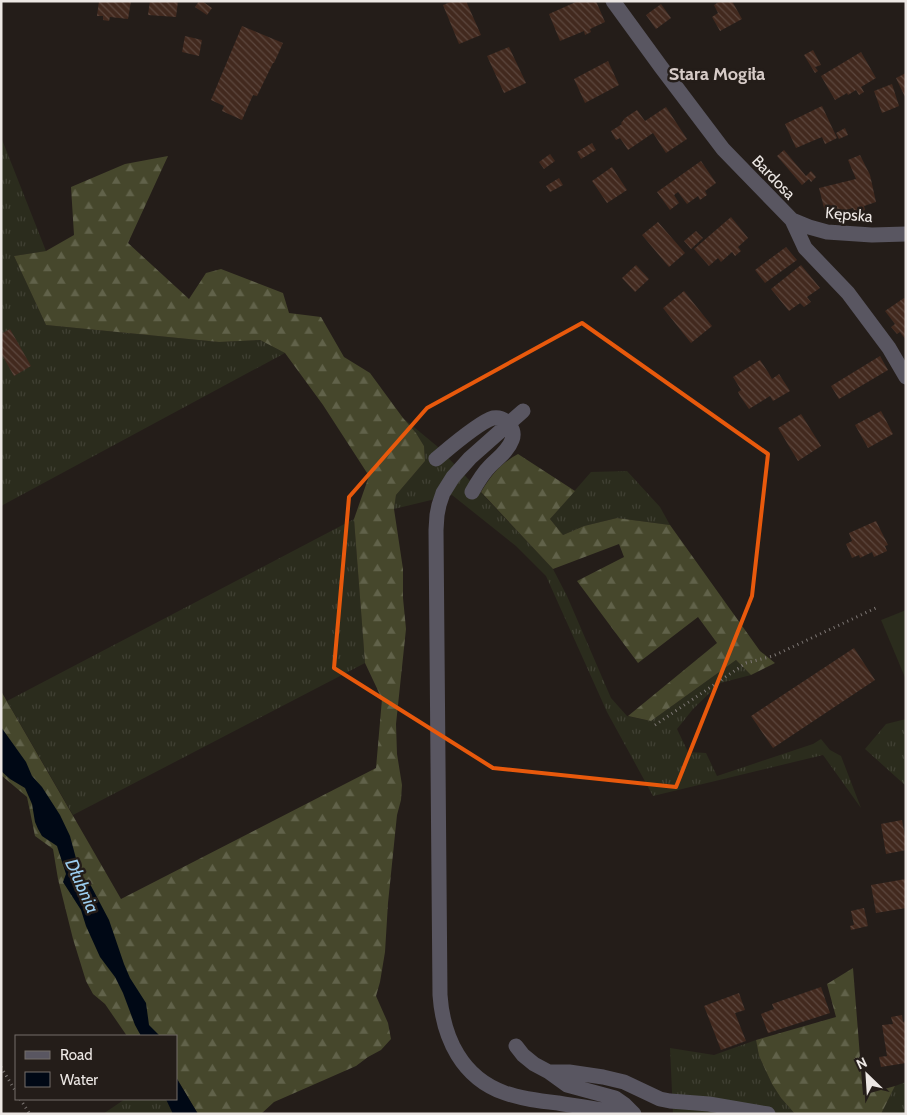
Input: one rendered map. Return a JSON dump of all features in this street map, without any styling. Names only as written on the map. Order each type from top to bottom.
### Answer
[{"type":"street","name":"Bardosa","points":[[613,1],[724,149],[792,220],[806,248],[848,293],[889,348],[906,377]]},
{"type":"street","name":"Kępska","points":[[792,220],[827,232],[872,235],[906,234]]},
{"type":"street","points":[[523,411],[470,458],[453,477],[443,493],[437,515],[440,985],[442,1017],[447,1036],[458,1056],[472,1072],[493,1088],[526,1099],[629,1114]]},
{"type":"street","points":[[436,459],[468,433],[491,419],[501,419],[509,424],[513,431],[512,442],[502,456],[482,475],[472,492]]},
{"type":"street","points":[[516,1046],[522,1055],[534,1064],[568,1084],[615,1098],[634,1114]]},
{"type":"street","points":[[549,1072],[570,1072],[624,1082],[660,1099],[670,1101],[709,1104],[768,1114]]},
{"type":"path","points":[[655,725],[746,663],[773,656],[878,607]]},
{"type":"path","points":[[1,1067],[15,1090]]},
{"type":"path","points":[[21,1100],[30,1114]]},
{"type":"highlighted area","points":[[582,323],[768,454],[752,596],[676,787],[493,768],[334,668],[349,497],[427,408]]},
{"type":"green space","points":[[1,137],[46,251],[14,256],[46,325],[219,342],[260,340],[285,353],[1,506]]},
{"type":"green space","points":[[168,156],[128,243],[189,299],[206,273],[221,269],[283,293],[289,313],[321,317],[344,357],[370,373],[424,446],[425,461],[396,495],[394,509],[403,569],[406,629],[396,724],[397,754],[402,785],[388,903],[385,952],[376,996],[388,1023],[391,1039],[381,1050],[356,1066],[274,1102],[261,1114],[198,1114],[178,1080],[178,1035],[126,1035],[105,1004],[93,994],[86,981],[73,939],[58,879],[53,849],[35,836],[27,797],[1,775],[1,691],[121,899],[376,768],[382,699],[365,663],[354,519],[369,476],[323,405],[285,353],[260,340],[219,342],[46,325],[14,256],[46,251],[74,235],[71,187],[125,164]]},
{"type":"green space","points":[[403,418],[438,447],[553,569],[567,596],[611,698],[627,716],[651,721],[736,660],[751,675],[720,683],[693,709],[677,729],[688,752],[706,753],[717,776],[813,744],[821,739],[830,750],[841,756],[861,808],[823,755],[653,796],[607,712],[546,576],[516,546],[452,495],[394,509],[396,495],[425,461],[424,446]]},
{"type":"green space","points":[[518,454],[575,491],[550,519],[563,535],[584,526],[617,518],[670,525],[760,651],[775,663],[751,675],[736,660],[651,721],[628,716],[717,643],[698,617],[638,663],[577,581],[624,557],[619,544],[553,569],[481,492],[496,470]]},
{"type":"green space","points":[[627,471],[660,507],[670,525],[617,518],[584,526],[563,535],[550,519],[591,472]]},
{"type":"green space","points":[[354,519],[365,663],[73,815],[7,701]]},
{"type":"green space","points":[[906,610],[906,680],[881,620]]},
{"type":"green space","points":[[906,719],[906,786],[865,749],[886,724]]},
{"type":"green space","points":[[853,968],[863,1095],[895,1086],[881,1114],[795,1114],[772,1084],[759,1056],[756,1040],[836,1017],[827,984]]},
{"type":"green space","points":[[756,1040],[759,1056],[772,1084],[795,1114],[673,1114],[670,1048],[714,1055]]},
{"type":"green space","points":[[906,1082],[906,1114],[881,1114],[895,1086]]},
{"type":"green space","points":[[124,1100],[166,1100],[173,1114],[103,1114]]},
{"type":"water","name":"Dłubnia","points":[[1,727],[26,762],[32,776],[42,787],[60,815],[70,836],[84,880],[90,884],[109,920],[130,978],[146,1003],[149,1025],[159,1035],[140,1035],[115,977],[100,957],[81,910],[63,882],[66,874],[57,846],[42,836],[38,829],[32,804],[25,788],[1,771]]},
{"type":"water","points":[[178,1080],[198,1114],[173,1114],[166,1100],[178,1100]]},
{"type":"building","points":[[99,1],[131,1],[128,19],[110,17],[109,21],[103,20],[103,16],[97,16]]},
{"type":"building","points":[[150,1],[178,1],[176,17],[148,15]]},
{"type":"building","points":[[199,1],[212,8],[207,15],[195,7]]},
{"type":"building","points":[[453,1],[466,1],[481,35],[459,44],[443,5]]},
{"type":"building","points":[[578,1],[596,1],[605,22],[590,29],[591,32],[585,35],[584,31],[560,41],[549,14]]},
{"type":"building","points":[[720,1],[732,1],[742,19],[720,31],[712,17],[718,13],[714,5]]},
{"type":"building","points":[[661,4],[671,18],[656,29],[646,15]]},
{"type":"building","points":[[242,26],[283,43],[257,96],[253,95],[242,120],[222,111],[224,106],[211,100]]},
{"type":"building","points":[[185,36],[202,40],[199,56],[182,52]]},
{"type":"building","points":[[509,47],[526,83],[504,93],[487,56]]},
{"type":"building","points":[[813,50],[821,65],[815,67],[818,71],[815,73],[804,55]]},
{"type":"building","points":[[861,52],[876,78],[861,87],[864,92],[859,95],[856,90],[835,100],[821,76]]},
{"type":"building","points":[[608,61],[619,85],[585,103],[574,79]]},
{"type":"building","points":[[906,73],[906,99],[896,78]]},
{"type":"building","points":[[892,84],[899,106],[882,113],[874,91]]},
{"type":"building","points":[[822,106],[837,138],[825,144],[822,137],[796,148],[785,124]]},
{"type":"building","points":[[666,107],[687,139],[666,153],[653,133],[628,150],[620,138],[616,140],[611,131],[637,110],[645,121]]},
{"type":"building","points":[[845,128],[848,135],[839,139],[836,133]]},
{"type":"building","points":[[592,143],[596,150],[581,159],[577,152]]},
{"type":"building","points":[[784,150],[806,176],[811,171],[816,177],[811,182],[809,179],[802,185],[777,156]]},
{"type":"building","points":[[550,154],[555,161],[544,169],[539,162]]},
{"type":"building","points":[[860,155],[870,175],[876,202],[864,206],[865,210],[855,213],[853,208],[826,216],[819,188],[856,179],[848,160]]},
{"type":"building","points":[[701,161],[716,183],[705,191],[707,195],[700,200],[698,196],[687,204],[678,192],[674,195],[679,203],[670,210],[657,192]]},
{"type":"building","points":[[612,167],[627,190],[607,203],[592,181]]},
{"type":"building","points":[[559,178],[563,185],[550,192],[546,186]]},
{"type":"building","points":[[731,217],[748,238],[738,247],[741,251],[735,256],[732,252],[721,262],[718,258],[709,266],[694,249]]},
{"type":"building","points":[[658,222],[685,253],[669,267],[642,235]]},
{"type":"building","points":[[696,231],[703,238],[691,249],[684,241]]},
{"type":"building","points":[[786,247],[797,260],[765,283],[755,270]]},
{"type":"building","points":[[636,265],[649,279],[635,292],[622,278]]},
{"type":"building","points":[[801,265],[820,288],[807,297],[811,302],[804,307],[800,303],[789,311],[771,289]]},
{"type":"building","points":[[684,291],[712,326],[691,343],[663,308]]},
{"type":"building","points":[[904,298],[906,300],[906,340],[900,332],[897,334],[891,327],[895,324],[885,311]]},
{"type":"building","points":[[10,329],[31,366],[14,376],[1,353],[1,334]]},
{"type":"building","points":[[880,356],[888,370],[839,399],[831,386]]},
{"type":"building","points":[[760,360],[772,379],[779,374],[790,391],[773,401],[770,396],[749,409],[738,392],[741,390],[733,377]]},
{"type":"building","points":[[881,411],[893,434],[868,448],[855,425]]},
{"type":"building","points":[[801,414],[821,446],[798,461],[778,428]]},
{"type":"building","points":[[876,521],[888,545],[885,546],[887,551],[874,557],[872,552],[860,558],[859,555],[852,558],[846,544],[852,541],[849,533]]},
{"type":"building","points":[[854,648],[875,680],[773,748],[751,716]]},
{"type":"building","points":[[902,820],[906,850],[886,854],[881,824]]},
{"type":"building","points":[[906,879],[906,908],[876,913],[871,885]]},
{"type":"building","points":[[864,908],[868,926],[851,930],[850,926],[854,925],[851,911]]},
{"type":"building","points":[[821,987],[830,1013],[768,1033],[761,1014],[774,1009],[772,1004]]},
{"type":"building","points":[[739,993],[745,1010],[735,1013],[746,1041],[721,1050],[704,1006]]},
{"type":"building","points":[[902,1015],[903,1022],[906,1021],[906,1063],[881,1067],[879,1057],[887,1056],[882,1025],[893,1024],[891,1017]]},
{"type":"district","name":"Stara Mogiła","points":[[717,74]]}]
